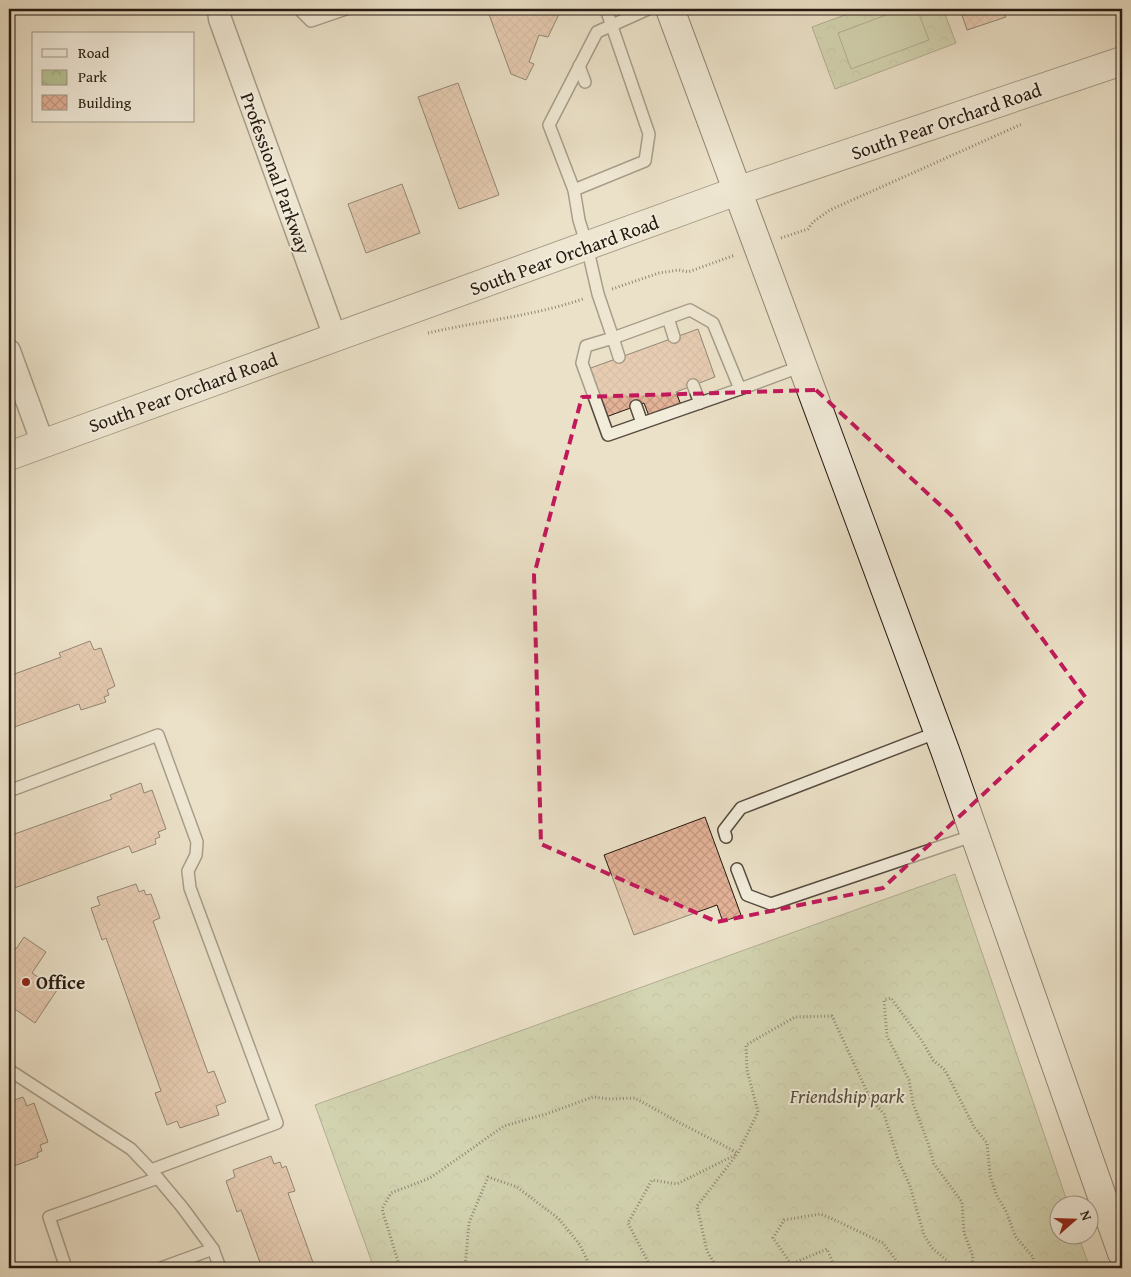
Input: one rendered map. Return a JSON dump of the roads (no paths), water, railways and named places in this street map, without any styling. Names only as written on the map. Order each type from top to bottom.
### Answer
[{"type":"main road","points":[[670,9],[938,732],[1122,1253]]},
{"type":"main road","name":"South Pear Orchard Road","points":[[9,456],[738,191],[1122,61]]},
{"type":"street","name":"Professional Parkway","points":[[219,9],[220,19],[335,338]]},
{"type":"street","points":[[9,352],[43,444]]},
{"type":"lane","points":[[299,9],[311,21],[346,9]]},
{"type":"lane","points":[[574,190],[645,162],[649,134],[606,9]]},
{"type":"lane","points":[[619,357],[598,294],[579,220],[574,190],[550,125],[596,32],[648,9]]},
{"type":"lane","points":[[579,66],[585,82]]},
{"type":"lane","points":[[614,162],[617,174]]},
{"type":"lane","points":[[740,389],[713,323],[690,310],[586,346],[582,363],[608,435],[642,424],[740,389],[802,366]]},
{"type":"lane","points":[[668,318],[674,337]]},
{"type":"lane","points":[[693,385],[700,403]]},
{"type":"lane","points":[[636,406],[642,424]]},
{"type":"lane","points":[[726,837],[724,830],[741,808],[938,732]]},
{"type":"lane","points":[[9,791],[158,736],[197,842],[196,855],[188,871],[190,888],[277,1124],[49,1217],[66,1268]]},
{"type":"lane","points":[[737,869],[747,895],[771,904],[975,835]]},
{"type":"lane","points":[[9,1070],[131,1149],[155,1174],[213,1249],[220,1268]]},
{"type":"lane","points":[[161,1268],[213,1249]]},
{"type":"place","name":"Office","points":[[26,982]]},
{"type":"park label","name":"Friendship park","points":[[847,1096]]}]
